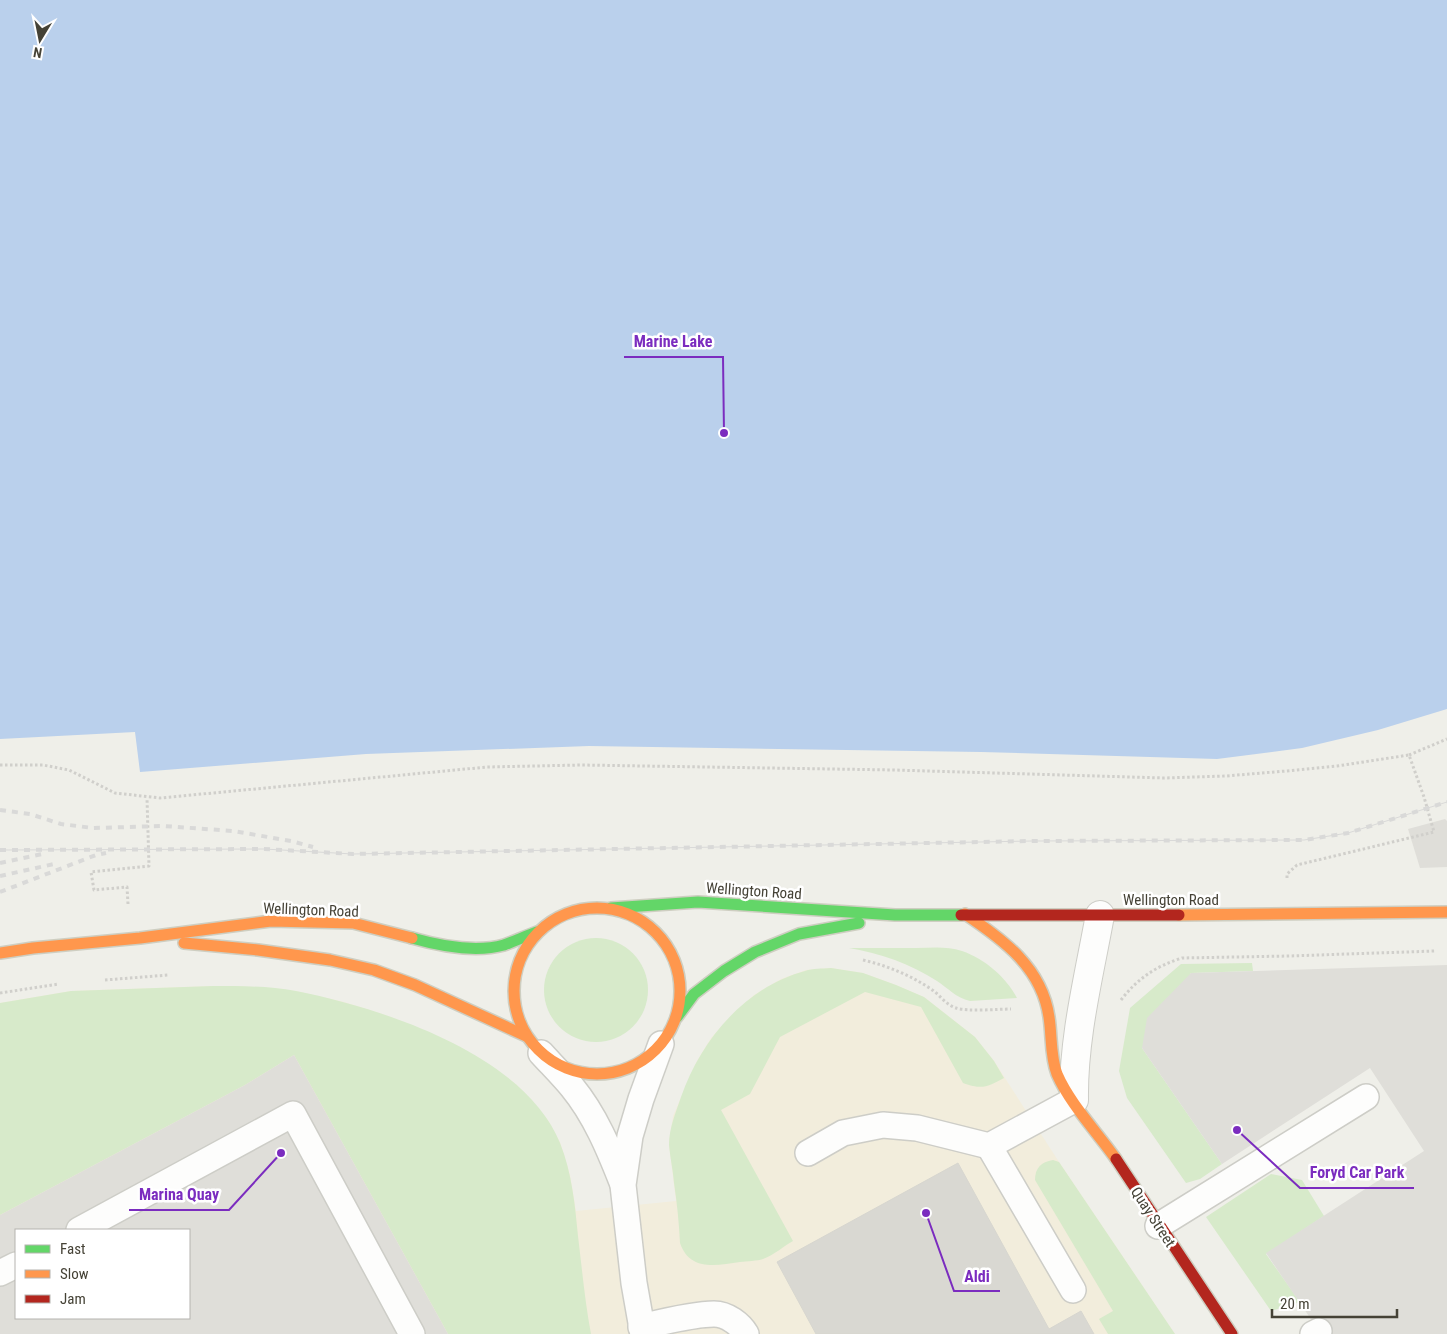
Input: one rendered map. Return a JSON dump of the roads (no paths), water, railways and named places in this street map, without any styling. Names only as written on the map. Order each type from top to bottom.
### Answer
[{"type":"main road","name":"Wellington Road","points":[[611,908],[698,902],[895,915],[1288,915],[1447,912]]},
{"type":"main road","points":[[611,908],[634,916],[653,929],[668,947],[678,970],[680,993],[677,1017],[670,1031],[661,1044],[645,1060],[625,1070],[603,1074],[581,1073],[559,1066],[533,1044],[518,1019],[514,1001],[513,982],[517,964],[537,932],[559,917],[576,911],[611,908]]},
{"type":"main road","name":"Quay Street","points":[[965,914],[1003,940],[1026,963],[1042,987],[1049,1015],[1054,1063],[1061,1082],[1111,1152],[1158,1226],[1232,1334]]},
{"type":"main road","name":"Wellington Road","points":[[677,1017],[694,994],[724,971],[756,952],[799,934],[895,915]]},
{"type":"main road","name":"Wellington Road","points":[[0,953],[32,948],[136,939],[271,921],[353,923],[434,944],[473,948],[502,945],[537,932]]},
{"type":"main road","name":"Wellington Road","points":[[136,939],[258,950],[330,960],[374,970],[415,985],[533,1044]]},
{"type":"street","points":[[1074,1100],[1077,1039],[1100,915]]},
{"type":"lane","points":[[533,1044],[573,1087],[591,1114],[606,1141],[623,1184],[642,1330],[679,1319],[715,1314],[732,1319],[746,1334]]},
{"type":"lane","points":[[623,1184],[630,1136],[661,1044]]},
{"type":"lane","points":[[1158,1226],[1366,1097]]},
{"type":"lane","points":[[808,1153],[843,1133],[883,1125],[917,1128],[989,1146],[1074,1100]]},
{"type":"lane","points":[[81,1229],[293,1114],[412,1334]]},
{"type":"lane","points":[[989,1146],[1073,1290]]},
{"type":"lane","points":[[0,1273],[15,1265]]},
{"type":"water","points":[[0,0],[1447,0],[1447,709],[1378,730],[1302,748],[1217,759],[981,752],[589,746],[366,754],[140,772],[135,732],[0,739]]},
{"type":"tram line","points":[[0,850],[264,849],[353,854],[1032,841],[1304,840],[1348,833],[1447,802]]},
{"type":"railway","points":[[0,850],[264,849],[353,854],[1032,841],[1304,840],[1348,833],[1447,802]]},
{"type":"railway","points":[[0,810],[30,814],[61,824],[93,828],[164,826],[233,831],[291,841],[313,847]]},
{"type":"railway","points":[[0,892],[96,855],[106,853]]},
{"type":"railway","points":[[0,863],[42,854]]},
{"type":"railway","points":[[0,876],[54,864]]},
{"type":"place","name":"Marine Lake","points":[[724,433]]},
{"type":"place","name":"Foryd Car Park","points":[[1237,1130]]},
{"type":"place","name":"Marina Quay","points":[[281,1153]]},
{"type":"place","name":"Aldi","points":[[926,1213]]}]
